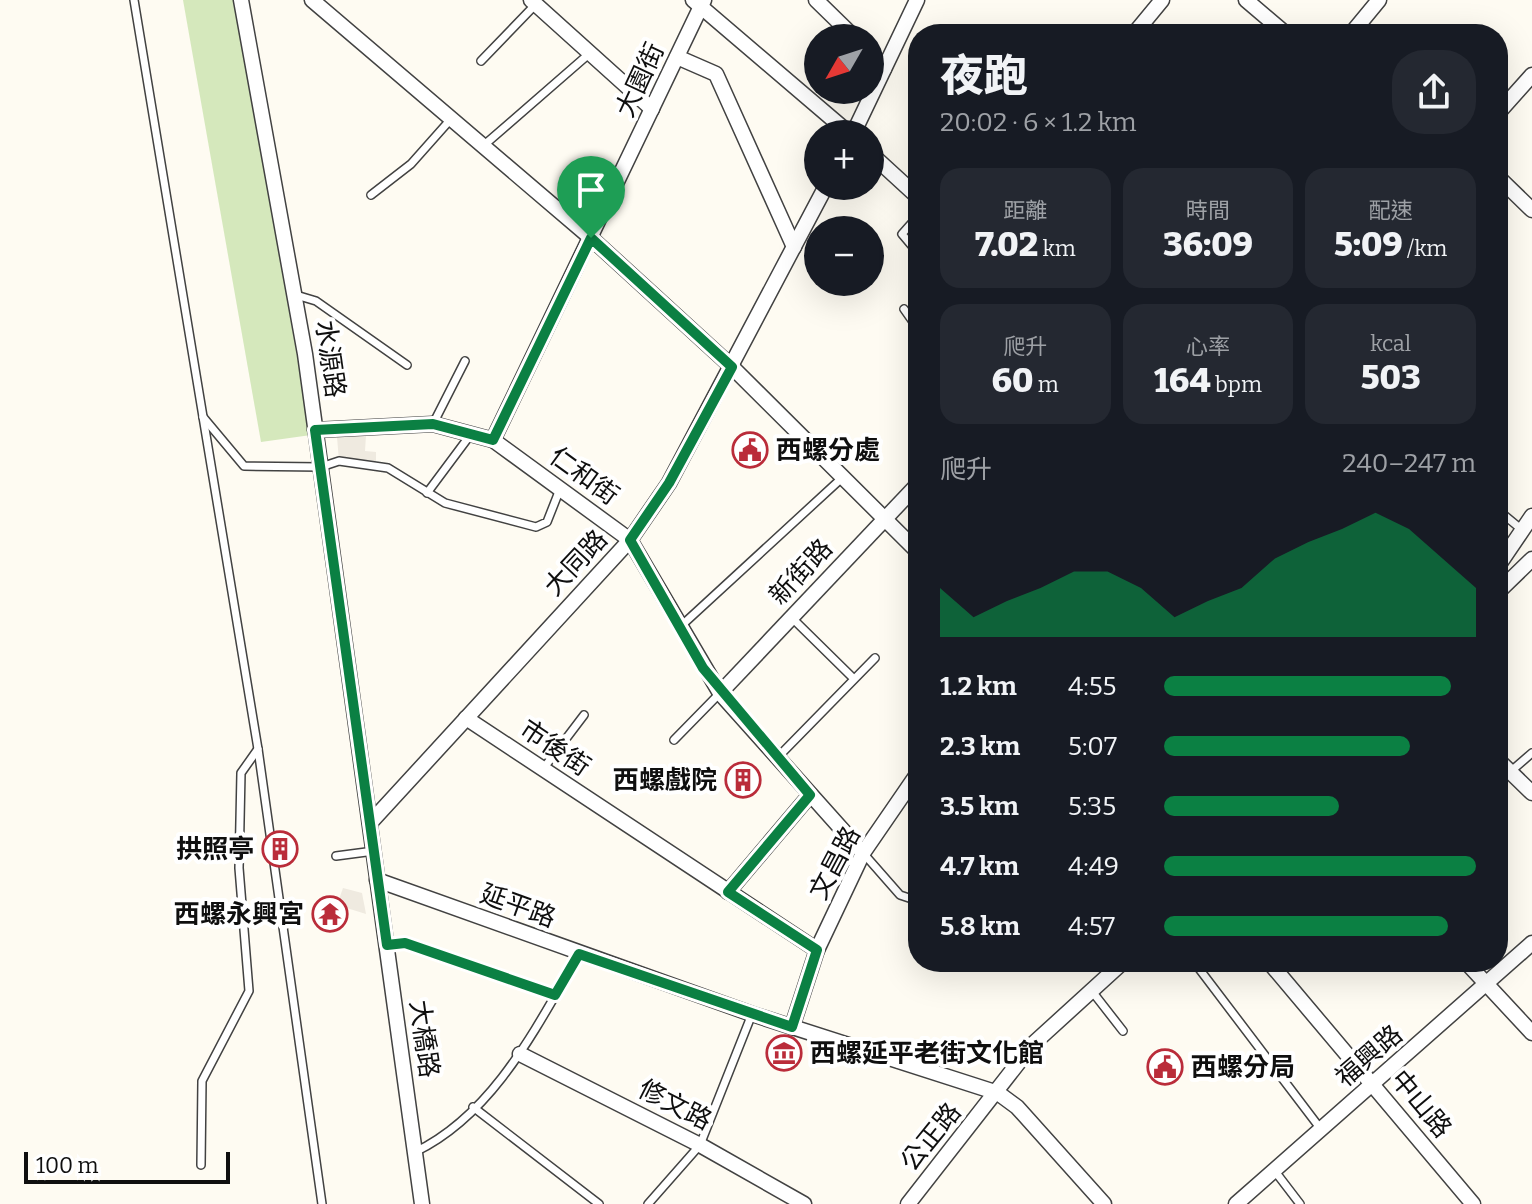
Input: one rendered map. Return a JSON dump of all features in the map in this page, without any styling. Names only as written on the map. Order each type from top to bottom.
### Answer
[{"type":"street","name":"水源路","points":[[241,0],[296,295],[370,823]]},
{"type":"street","points":[[312,0],[591,238],[732,367],[908,542]]},
{"type":"street","points":[[816,0],[841,24]]},
{"type":"street","points":[[884,69],[917,0]]},
{"type":"street","points":[[1142,24],[1162,0]]},
{"type":"street","points":[[1246,0],[1274,24]]},
{"type":"street","points":[[1359,24],[1379,0]]},
{"type":"street","points":[[534,2],[652,109]]},
{"type":"street","points":[[699,2],[836,120]]},
{"type":"street","name":"大園街","points":[[493,440],[677,57],[699,2]]},
{"type":"street","points":[[677,57],[716,74],[771,202],[794,247]]},
{"type":"street","points":[[1508,102],[1532,75]]},
{"type":"street","points":[[884,166],[908,188]]},
{"type":"street","points":[[1508,187],[1532,210]]},
{"type":"street","name":"大同路","points":[[370,823],[630,540],[669,483],[819,200]]},
{"type":"street","name":"仁和街","points":[[315,430],[433,424],[493,440],[630,540],[720,693],[863,853]]},
{"type":"street","name":"新街路","points":[[720,693],[908,494]]},
{"type":"street","points":[[1508,550],[1532,516]]},
{"type":"street","points":[[1508,582],[1532,559]]},
{"type":"street","name":"市後街","points":[[466,718],[817,950]]},
{"type":"street","points":[[1510,772],[1532,793]]},
{"type":"street","name":"文昌路","points":[[792,1027],[817,950],[863,853],[908,788]]},
{"type":"street","points":[[728,892],[810,795]]},
{"type":"street","points":[[370,823],[377,880]]},
{"type":"street","name":"大橋路","points":[[377,880],[422,1204]]},
{"type":"street","name":"延平路","points":[[377,880],[752,1014],[998,1093],[1017,1107],[1104,1204]]},
{"type":"street","name":"福興路","points":[[1508,963],[1532,943]]},
{"type":"street","name":"公正路","points":[[908,1204],[998,1093],[1033,1044],[1112,972]]},
{"type":"street","name":"中山路","points":[[1278,972],[1473,1204]]},
{"type":"street","points":[[1475,972],[1532,1033]]},
{"type":"street","name":"福興路","points":[[1236,1204],[1320,1128],[1375,1085],[1498,972]]},
{"type":"street","name":"修文路","points":[[520,1054],[700,1145],[801,1203]]},
{"type":"lane","points":[[134,0],[258,749],[322,1204]]},
{"type":"lane","points":[[481,61],[534,2]]},
{"type":"lane","points":[[483,146],[590,53]]},
{"type":"lane","points":[[371,195],[411,164],[451,119]]},
{"type":"lane","points":[[296,295],[316,301],[407,365]]},
{"type":"lane","points":[[904,309],[908,315]]},
{"type":"lane","points":[[433,424],[465,361]]},
{"type":"lane","points":[[203,417],[244,466],[321,467],[339,461],[388,468],[427,493],[458,507],[536,527],[547,522],[560,489]]},
{"type":"lane","points":[[427,493],[471,434]]},
{"type":"lane","points":[[681,626],[843,477]]},
{"type":"lane","points":[[1508,518],[1521,529]]},
{"type":"lane","points":[[791,617],[851,676]]},
{"type":"lane","points":[[777,758],[875,658]]},
{"type":"lane","points":[[674,740],[720,693]]},
{"type":"lane","points":[[543,769],[584,715]]},
{"type":"lane","points":[[201,1165],[202,1081],[249,991],[239,868],[241,773],[258,749]]},
{"type":"lane","points":[[1510,772],[1532,753]]},
{"type":"lane","points":[[336,856],[374,851]]},
{"type":"lane","points":[[863,853],[900,895],[908,898]]},
{"type":"lane","points":[[387,945],[405,943],[555,995]]},
{"type":"lane","points":[[415,1152],[430,1145],[473,1107],[520,1054],[579,954]]},
{"type":"lane","points":[[1202,972],[1320,1128]]},
{"type":"lane","points":[[1091,990],[1123,1031]]},
{"type":"lane","points":[[648,1204],[700,1145],[752,1014]]},
{"type":"lane","points":[[473,1107],[599,1204]]},
{"type":"lane","points":[[1274,1170],[1300,1204]]},
{"type":"green space","points":[[183,0],[234,0],[311,435],[261,442]]},
{"type":"shaded area","points":[[366,435],[365,451],[376,452],[376,461],[339,461],[337,437]]},
{"type":"shaded area","points":[[343,888],[362,893],[366,914],[337,905]]},
{"type":"place","name":"西螺分處","points":[[750,450]]},
{"type":"place","name":"西螺戲院","points":[[743,780]]},
{"type":"place","name":"拱照亭","points":[[280,849]]},
{"type":"place","name":"西螺永興宮","points":[[330,914]]},
{"type":"place","name":"西螺延平老街文化館","points":[[784,1053]]},
{"type":"place","name":"西螺分局","points":[[1165,1067]]},
{"type":"route","points":[[591,238],[732,367],[669,483],[630,540],[720,693],[810,795],[728,892],[817,950],[792,1027],[579,954],[555,995],[405,943],[387,945],[315,430],[433,424],[493,440],[591,238]]}]
